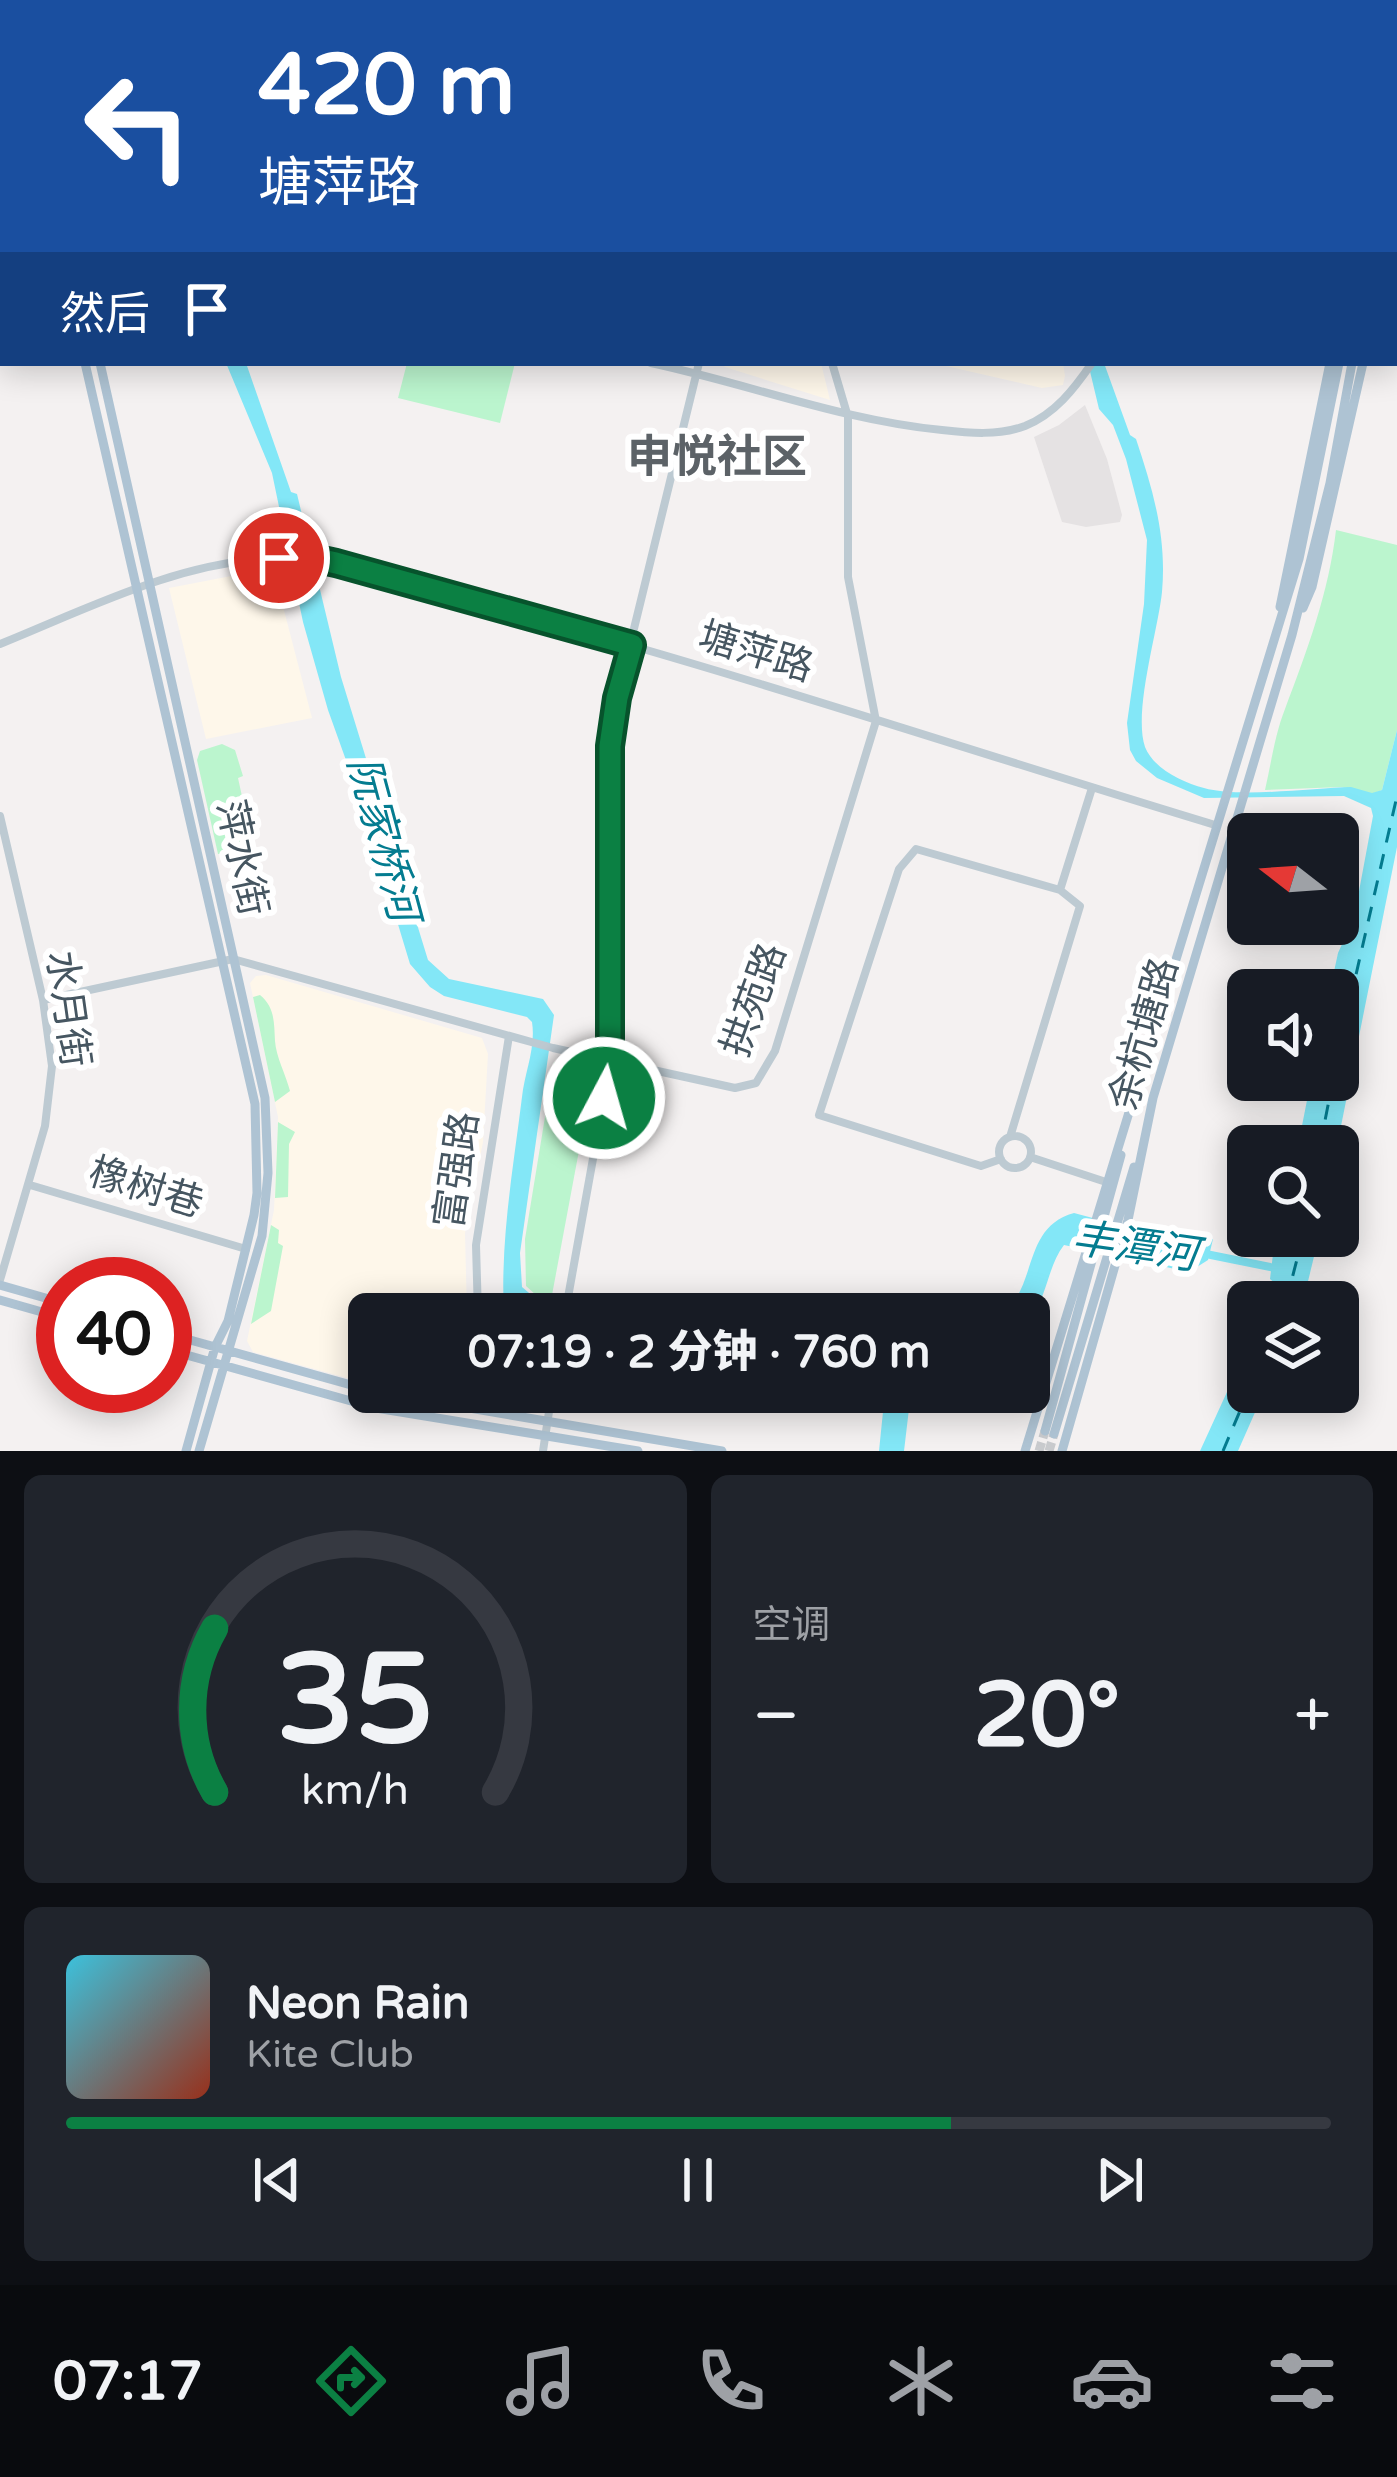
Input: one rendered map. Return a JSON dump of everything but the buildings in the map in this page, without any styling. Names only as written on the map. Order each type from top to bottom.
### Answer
[{"type":"main road","name":"萍水街","points":[[86,366],[135,589],[263,1079],[268,1173],[262,1236],[199,1451]]},
{"type":"main road","name":"萍水街","points":[[101,366],[153,584],[255,1104],[257,1193],[246,1249],[186,1451]]},
{"type":"main road","name":"余杭塘路","points":[[1272,654],[1329,366]]},
{"type":"main road","name":"余杭塘路","points":[[1062,1451],[1101,1257],[1106,1182],[1272,654],[1299,559],[1339,366]]},
{"type":"main road","name":"余杭塘路","points":[[1025,1451],[1101,1257],[1124,1218],[1154,1098],[1292,635],[1330,483],[1351,366]]},
{"type":"main road","name":"余杭塘路","points":[[1292,635],[1312,587],[1362,366]]},
{"type":"main road","points":[[1102,1212],[1139,1086]]},
{"type":"main road","points":[[1050,1432],[1101,1257]]},
{"type":"main road","points":[[0,1282],[36,1295]]},
{"type":"main road","points":[[0,1300],[36,1310]]},
{"type":"main road","points":[[192,1341],[348,1384]]},
{"type":"main road","points":[[192,1356],[376,1408],[638,1451]]},
{"type":"main road","points":[[501,1413],[722,1451]]},
{"type":"street","name":"拱苑路","points":[[43,1000],[228,959],[553,1048],[735,1088],[756,1083],[765,1073],[876,722],[848,577],[848,417],[833,366]]},
{"type":"street","points":[[569,1293],[610,1059],[610,746],[617,698],[698,368],[848,417],[918,428],[999,432],[1042,418],[1072,392],[1090,366]]},
{"type":"street","name":"塘萍路","points":[[0,644],[205,566],[313,558],[632,645],[1215,826]]},
{"type":"street","points":[[1060,890],[1092,788]]},
{"type":"street","name":"水月街","points":[[0,816],[4,854],[43,1000],[52,1066],[45,1126],[0,1282]]},
{"type":"street","points":[[916,849],[1060,890],[1080,906],[1010,1137],[1000,1148],[1001,1159],[981,1166],[819,1115],[899,869],[916,849]]},
{"type":"street","name":"富强路","points":[[478,1293],[480,1213],[509,1036]]},
{"type":"street","points":[[1001,1159],[1014,1168],[1024,1166],[1030,1157],[1028,1142],[1010,1137]]},
{"type":"street","points":[[1030,1157],[1106,1182]]},
{"type":"street","name":"橡树巷","points":[[29,1184],[246,1249]]},
{"type":"street","points":[[543,1451],[548,1413]]},
{"type":"shaded area","points":[[822,366],[830,400],[725,367]]},
{"type":"shaded area","points":[[946,366],[1063,366],[1063,385],[1042,388]]},
{"type":"shaded area","points":[[1085,405],[1107,459],[1120,522],[1086,527],[1062,522],[1034,437]]},
{"type":"shaded area","points":[[273,568],[312,718],[206,739],[169,588]]},
{"type":"shaded area","points":[[266,975],[482,1038],[488,1054],[483,1142],[465,1233],[466,1293],[348,1293],[348,1378],[253,1352],[247,1341],[274,1210],[278,1117],[250,983]]},
{"type":"green space","points":[[406,366],[514,366],[500,423],[398,398]]},
{"type":"green space","points":[[1336,530],[1397,545],[1397,730],[1382,790],[1372,794],[1342,787],[1265,790],[1278,729],[1323,599]]},
{"type":"green space","points":[[222,744],[235,750],[243,776],[238,778],[250,833],[240,836],[242,853],[218,854],[197,760],[200,751]]},
{"type":"green space","points":[[260,995],[271,1010],[277,1053],[290,1091],[275,1102],[253,997]]},
{"type":"green space","points":[[554,1062],[592,1074],[592,1081],[552,1293],[534,1293],[526,1286],[525,1239]]},
{"type":"green space","points":[[278,1122],[295,1132],[289,1144],[288,1197],[275,1198]]},
{"type":"green space","points":[[271,1225],[279,1230],[278,1243],[283,1246],[271,1311],[251,1324]]},
{"type":"water","name":"阮家桥河","points":[[227,366],[247,366],[291,492],[297,494],[341,677],[428,960],[449,979],[543,999],[554,1015],[520,1253],[522,1287],[529,1293],[504,1293],[504,1260],[532,1022],[444,996],[410,964],[303,622],[272,473]]},
{"type":"water","points":[[1089,366],[1105,366],[1130,435],[1136,439],[1160,533],[1162,592],[1142,713],[1145,747],[1155,762],[1178,778],[1219,791],[1351,787],[1372,793],[1382,790],[1397,730],[1397,847],[1359,1036],[1359,969],[1335,969],[1342,945],[1359,945],[1359,891],[1371,808],[1344,796],[1204,798],[1157,778],[1130,750],[1127,723],[1144,604],[1147,540],[1113,425],[1099,409]]},
{"type":"water","points":[[1307,1101],[1346,1101],[1341,1125],[1302,1125]]},
{"type":"water","points":[[1074,1213],[1138,1230],[1213,1239],[1208,1260],[1189,1272],[1064,1245],[1043,1293],[1019,1293],[1040,1240],[1059,1219]]},
{"type":"water","points":[[1273,1257],[1314,1257],[1308,1281],[1270,1279]]},
{"type":"water","points":[[1227,1392],[1227,1413],[1255,1413],[1238,1451],[1200,1451]]},
{"type":"water","points":[[883,1413],[909,1413],[904,1451],[879,1451]]},
{"type":"waterway","name":"丰潭河","points":[[1201,1253],[1280,1269]]},
{"type":"ferry route","points":[[1357,969],[1397,796]]},
{"type":"ferry route","points":[[1324,1125],[1329,1101]]},
{"type":"ferry route","points":[[1291,1281],[1298,1257]]},
{"type":"ferry route","points":[[1223,1451],[1239,1413]]},
{"type":"tunnel","points":[[1039,1451],[1045,1431]]},
{"type":"tunnel","points":[[1049,1451],[1054,1434]]},
{"type":"district","name":"申悦社区","points":[[717,458]]},
{"type":"route","points":[[279,558],[336,563],[632,645],[610,746],[610,1059],[604,1098]]}]
